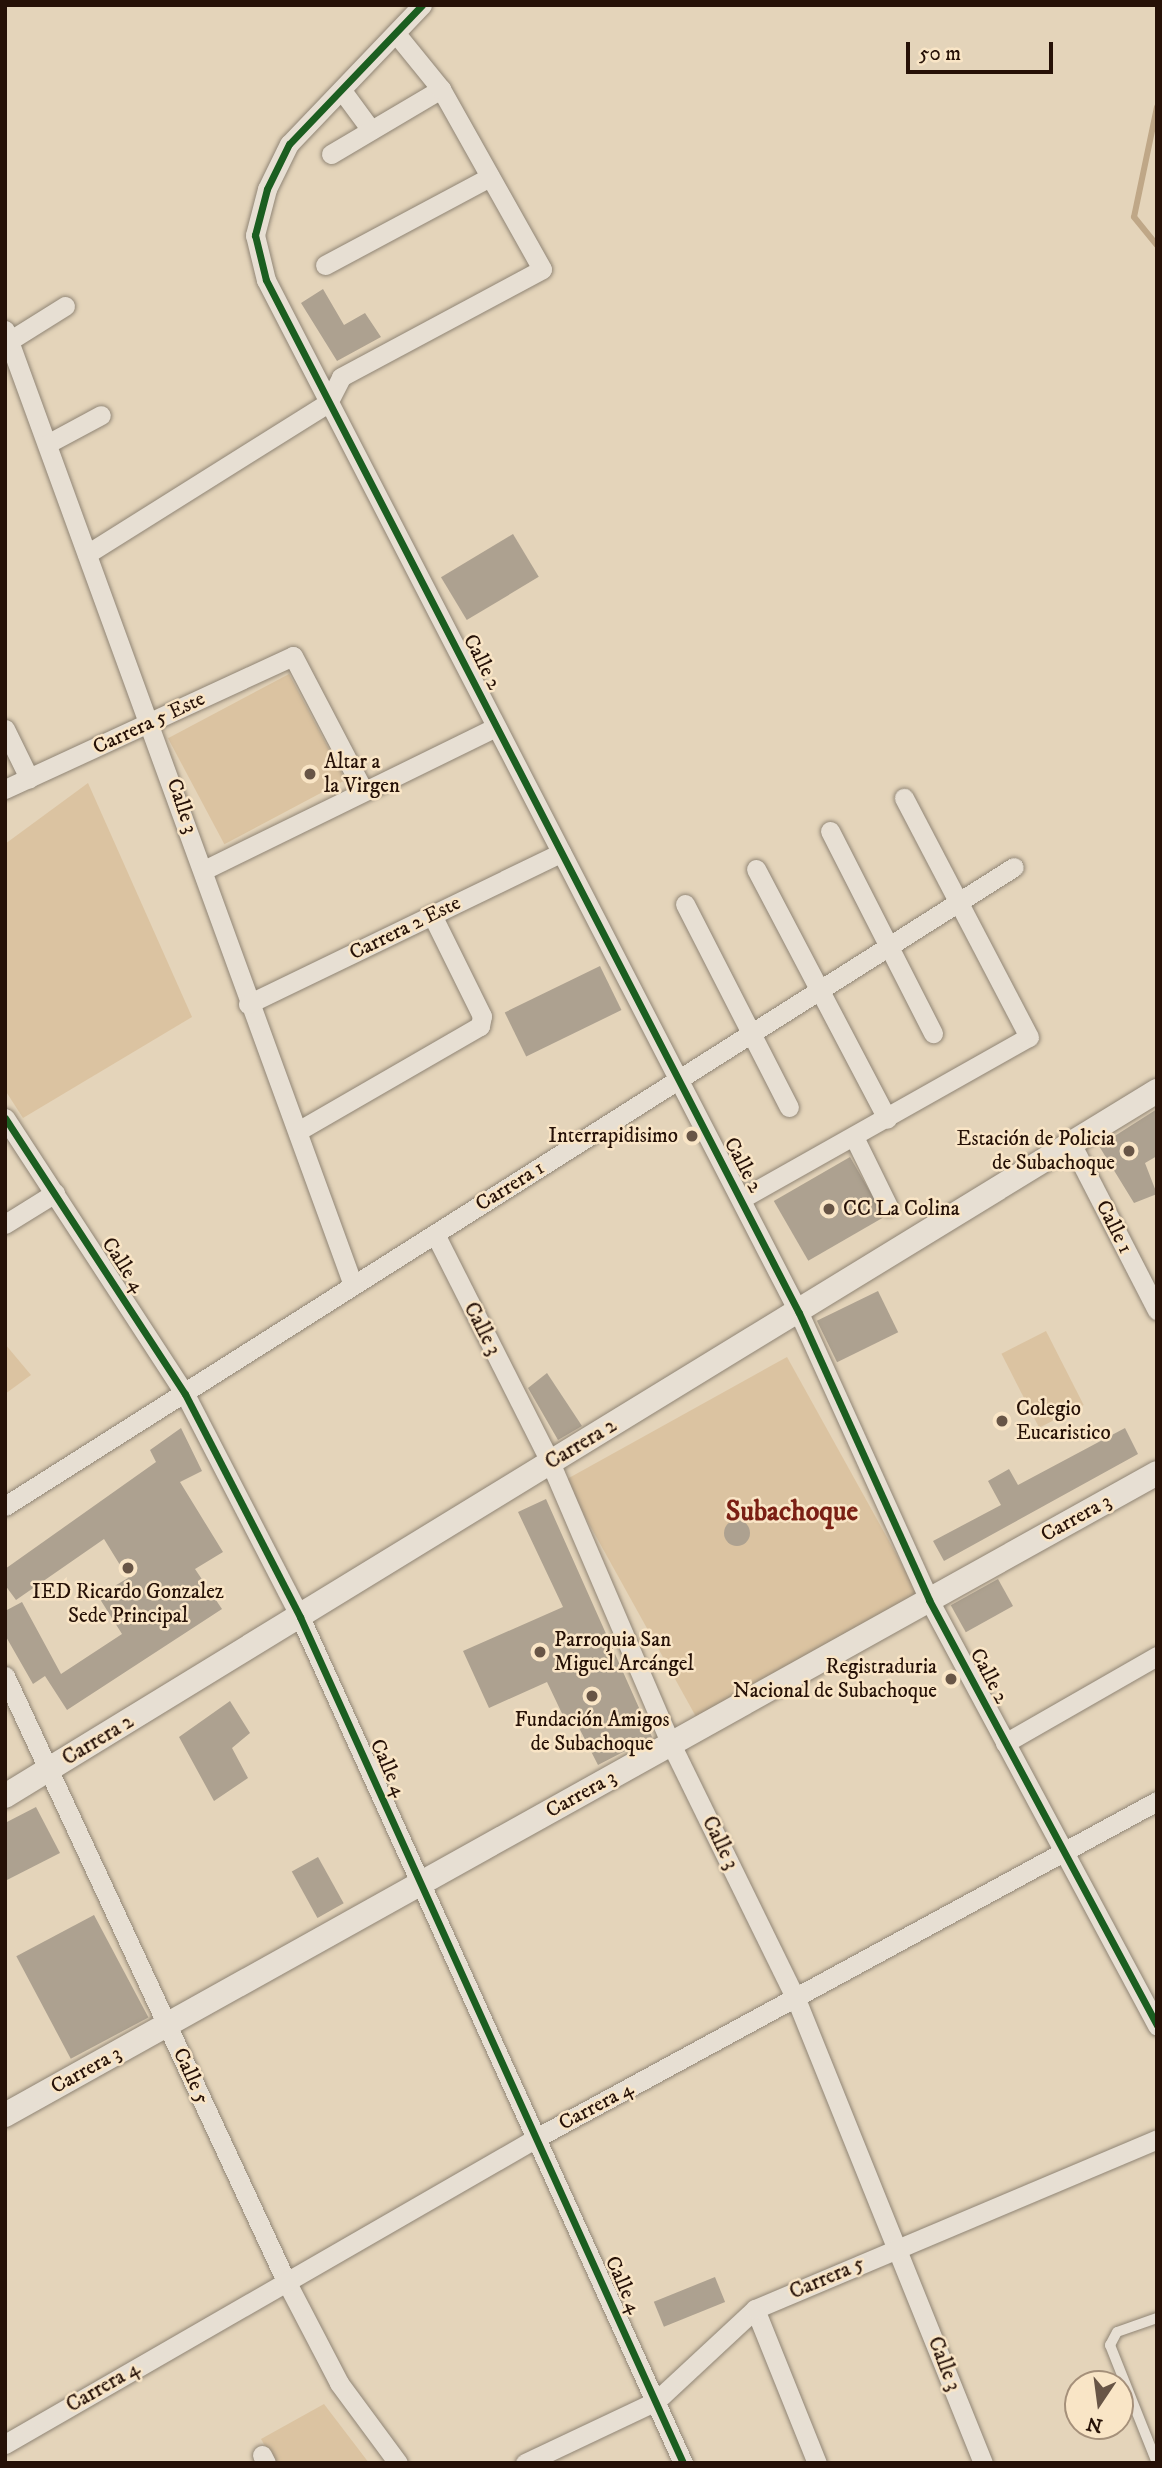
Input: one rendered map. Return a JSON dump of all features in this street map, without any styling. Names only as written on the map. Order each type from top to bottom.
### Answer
[{"type":"street","name":"Calle 2","points":[[422,5],[398,36],[289,144],[267,189],[255,235],[287,326],[799,1313],[929,1600],[1063,1855],[1157,2026]]},
{"type":"street","points":[[88,554],[328,404],[341,377],[542,269],[441,89],[398,36]]},
{"type":"street","points":[[331,154],[441,89]]},
{"type":"street","points":[[343,92],[371,130]]},
{"type":"street","points":[[325,265],[490,177]]},
{"type":"street","points":[[7,335],[65,306]]},
{"type":"street","name":"Calle 3","points":[[7,335],[153,721],[248,1004],[298,1131],[353,1285]]},
{"type":"street","points":[[47,444],[100,415]]},
{"type":"street","name":"Carrera 5 Este","points":[[5,789],[293,656],[362,788]]},
{"type":"street","points":[[204,870],[362,788],[496,727]]},
{"type":"street","points":[[5,729],[29,778]]},
{"type":"street","points":[[741,1199],[1030,1037],[961,901],[904,798]]},
{"type":"street","points":[[830,831],[933,1032]]},
{"type":"street","name":"Carrera 2 Este","points":[[248,1004],[561,853]]},
{"type":"street","name":"Carrera 1","points":[[5,1506],[1014,867]]},
{"type":"street","points":[[756,869],[887,1119]]},
{"type":"street","points":[[685,904],[749,1035],[789,1107]]},
{"type":"street","points":[[298,1131],[480,1026],[482,1016],[432,915]]},
{"type":"street","name":"Carrera 2","points":[[5,1796],[550,1462],[799,1313],[1157,1091]]},
{"type":"street","name":"Calle 4","points":[[5,1118],[185,1394],[300,1617],[538,2137],[683,2463]]},
{"type":"street","points":[[854,1137],[888,1206]]},
{"type":"street","name":"Calle 1","points":[[1071,1143],[1157,1310]]},
{"type":"street","points":[[5,1224],[55,1193]]},
{"type":"street","name":"Calle 3","points":[[435,1234],[550,1462],[671,1744],[796,1999],[899,2248],[983,2463]]},
{"type":"street","name":"Carrera 3","points":[[5,2115],[1157,1473]]},
{"type":"street","points":[[1004,1743],[1157,1656]]},
{"type":"street","name":"Calle 5","points":[[5,1676],[286,2281],[339,2384],[398,2463]]},
{"type":"street","name":"Carrera 4","points":[[5,2444],[538,2137],[1063,1855],[1157,1801]]},
{"type":"street","name":"Carrera 5","points":[[525,2463],[656,2401],[755,2309],[1157,2139]]},
{"type":"street","points":[[755,2309],[817,2463]]},
{"type":"lane","points":[[1157,2318],[1117,2332],[1110,2345],[1157,2463]]},
{"type":"shaded area","points":[[289,674],[345,780],[224,844],[168,738]]},
{"type":"shaded area","points":[[88,783],[192,1017],[23,1118],[5,1090],[5,844]]},
{"type":"shaded area","points":[[1046,1331],[1084,1405],[1039,1428],[1001,1354]]},
{"type":"shaded area","points":[[5,1344],[31,1375],[5,1394]]},
{"type":"shaded area","points":[[787,1357],[919,1595],[697,1718],[565,1480]]},
{"type":"shaded area","points":[[324,2404],[369,2463],[275,2463],[261,2439]]},
{"type":"building","points":[[323,289],[344,325],[365,313],[381,337],[337,361],[301,303]]},
{"type":"building","points":[[513,534],[539,577],[467,620],[441,577]]},
{"type":"building","points":[[600,966],[621,1010],[526,1057],[505,1012]]},
{"type":"building","name":"Estación de Policia de Subachoque","points":[[1157,1109],[1157,1156],[1145,1163],[1157,1194],[1134,1203],[1099,1146]]},
{"type":"building","name":"CC La Colina","points":[[850,1157],[884,1217],[808,1261],[774,1201]]},
{"type":"building","points":[[878,1291],[898,1332],[837,1362],[817,1321]]},
{"type":"building","points":[[547,1373],[582,1426],[558,1440],[528,1388]]},
{"type":"building","name":"IED Ricardo Gonzalez Sede Principal","points":[[181,1428],[202,1471],[180,1482],[223,1552],[195,1569],[222,1609],[67,1710],[45,1676],[33,1684],[5,1635],[5,1611],[22,1602],[61,1674],[122,1634],[98,1596],[128,1578],[104,1539],[16,1600],[5,1585],[5,1569],[156,1462],[150,1450]]},
{"type":"building","points":[[1125,1428],[1138,1454],[944,1561],[933,1541],[1001,1505],[988,1481],[1009,1469],[1018,1485]]},
{"type":"building","points":[[546,1499],[652,1737],[598,1765],[575,1720],[567,1724],[547,1682],[489,1708],[463,1651],[563,1607],[518,1512]]},
{"type":"building","points":[[737,1520],[746,1524],[750,1533],[746,1542],[737,1546],[728,1542],[724,1533],[728,1524]]},
{"type":"building","points":[[998,1579],[1013,1606],[966,1632],[951,1605]]},
{"type":"building","points":[[230,1701],[250,1733],[232,1748],[248,1778],[214,1801],[179,1737]]},
{"type":"building","points":[[36,1807],[60,1853],[5,1881],[5,1823]]},
{"type":"building","points":[[318,1857],[344,1903],[317,1918],[292,1872]]},
{"type":"building","points":[[94,1915],[148,2017],[71,2059],[16,1956]]},
{"type":"building","points":[[715,2277],[725,2302],[664,2327],[654,2302]]},
{"type":"waterway","points":[[1157,107],[1134,217],[1157,245]]},
{"type":"cycle path","points":[[422,5],[289,144],[267,189],[255,235],[266,280],[799,1313],[929,1600],[1157,2026]]},
{"type":"cycle path","points":[[5,1118],[185,1394],[300,1617],[683,2463]]},
{"type":"place","name":"Altar a la Virgen","points":[[310,774]]},
{"type":"place","name":"Interrapidisimo","points":[[692,1136]]},
{"type":"place","name":"Estación de Policia de Subachoque","points":[[1129,1151]]},
{"type":"place","name":"CC La Colina","points":[[829,1209]]},
{"type":"place","name":"Colegio Eucaristico","points":[[1002,1421]]},
{"type":"place","name":"IED Ricardo Gonzalez Sede Principal","points":[[128,1568]]},
{"type":"place","name":"Parroquia San Miguel Arcángel","points":[[540,1652]]},
{"type":"place","name":"Registraduria Nacional de Subachoque","points":[[951,1679]]},
{"type":"place","name":"Fundación Amigos de Subachoque","points":[[592,1696]]},
{"type":"district","name":"Subachoque","points":[[792,1512]]}]
